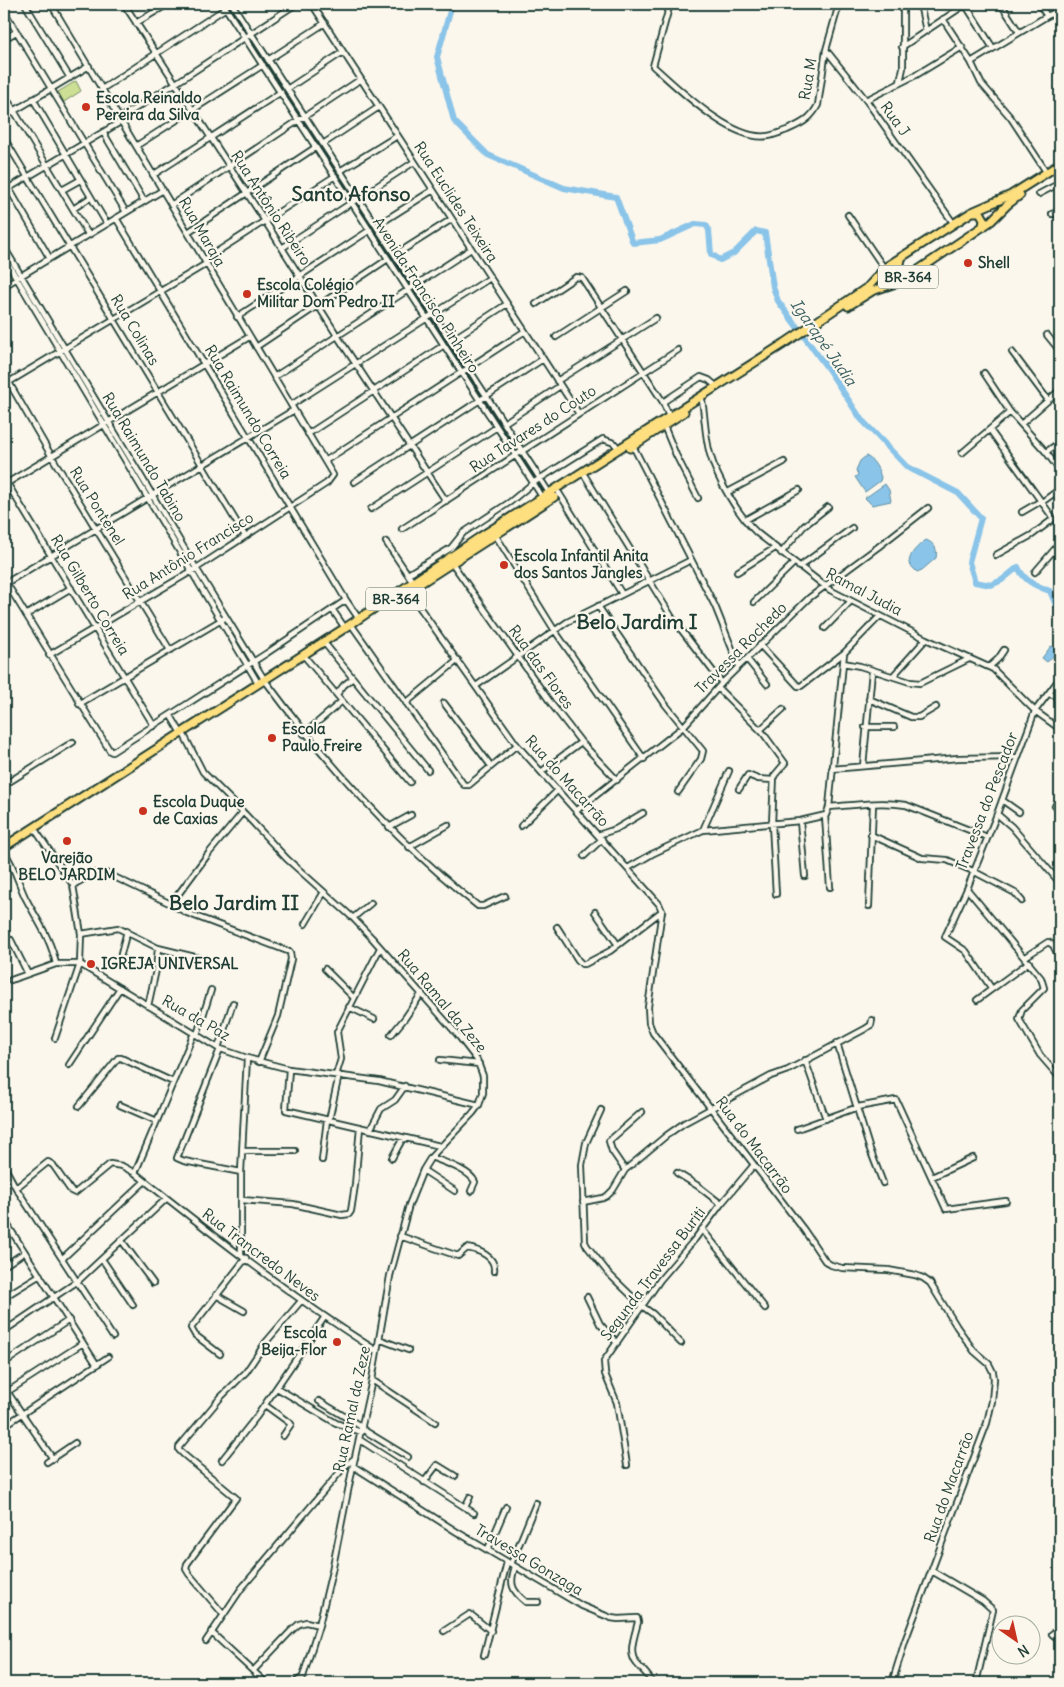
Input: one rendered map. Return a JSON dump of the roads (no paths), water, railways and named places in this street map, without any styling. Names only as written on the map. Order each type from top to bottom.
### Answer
[{"type":"highway","name":"BR-364","points":[[828,317],[868,287],[884,268],[902,256],[972,212],[1011,195],[1060,164]]},
{"type":"highway","name":"BR-364","points":[[4,851],[36,832],[263,681],[452,562],[482,541],[500,524],[559,493],[828,317],[872,291],[896,284],[912,274],[983,227],[1015,199],[1060,170]]},
{"type":"highway","points":[[972,212],[980,212],[984,219],[983,227]]},
{"type":"highway","points":[[902,256],[901,268],[905,273],[912,274]]},
{"type":"highway","name":"BR-364","points":[[263,681],[326,645],[359,619],[413,582],[482,541],[496,536],[543,498],[716,386],[786,345]]},
{"type":"highway","name":"BR-364","points":[[4,847],[182,734]]},
{"type":"street","points":[[25,4],[70,78]]},
{"type":"street","name":"Rua Maraja","points":[[51,4],[332,473]]},
{"type":"street","name":"Rua Antônio Ribeiro","points":[[124,4],[446,501]]},
{"type":"street","points":[[136,24],[168,4]]},
{"type":"street","name":"Avenida Francisco Pinheiro","points":[[232,4],[550,494]]},
{"type":"street","points":[[4,191],[103,132],[296,4]]},
{"type":"street","name":"Rua Euclides Teixeira","points":[[312,4],[579,414]]},
{"type":"street","name":"Rua M","points":[[670,4],[653,66],[719,122],[759,136],[768,136],[802,124],[812,115],[818,104],[826,50],[839,4]]},
{"type":"street","name":"Rua J","points":[[903,4],[903,68],[900,82],[866,100],[954,224]]},
{"type":"street","points":[[920,4],[926,31]]},
{"type":"street","points":[[902,47],[966,4],[993,48]]},
{"type":"street","points":[[1001,4],[1019,32]]},
{"type":"street","points":[[1039,4],[1046,16]]},
{"type":"street","points":[[102,89],[225,6]]},
{"type":"street","name":"Avenida Francisco Pinheiro","points":[[225,6],[543,498]]},
{"type":"street","points":[[971,62],[1046,16],[1060,10]]},
{"type":"street","points":[[4,11],[126,212]]},
{"type":"street","points":[[943,19],[962,47],[981,82],[1011,118],[1047,173]]},
{"type":"street","points":[[268,60],[325,23]]},
{"type":"street","points":[[4,39],[16,32]]},
{"type":"street","points":[[900,82],[916,75],[962,47]]},
{"type":"street","points":[[826,50],[866,100]]},
{"type":"street","points":[[287,89],[344,52]]},
{"type":"street","points":[[136,146],[263,65]]},
{"type":"street","points":[[4,117],[89,66]]},
{"type":"street","points":[[172,205],[361,79]]},
{"type":"street","points":[[153,175],[280,92]]},
{"type":"street","points":[[4,94],[88,234]]},
{"type":"street","points":[[33,100],[106,224]]},
{"type":"street","points":[[322,144],[379,107]]},
{"type":"street","points":[[103,132],[144,201]]},
{"type":"street","points":[[340,171],[397,136]]},
{"type":"street","name":"Rua Colinas","points":[[4,138],[245,536]]},
{"type":"street","points":[[188,232],[316,148]]},
{"type":"street","points":[[282,248],[414,162]]},
{"type":"street","points":[[6,383],[161,292],[335,176]]},
{"type":"street","points":[[4,180],[49,257]]},
{"type":"street","points":[[62,190],[80,180]]},
{"type":"street","points":[[1039,194],[1060,183]]},
{"type":"street","points":[[4,286],[49,257],[163,190]]},
{"type":"street","points":[[376,226],[433,190]]},
{"type":"street","points":[[73,209],[91,197]]},
{"type":"street","points":[[1052,214],[1060,212]]},
{"type":"street","points":[[848,215],[884,268]]},
{"type":"street","name":"Rua Raimundo Correia","points":[[116,218],[359,619]]},
{"type":"street","points":[[395,255],[452,218]]},
{"type":"street","points":[[237,317],[370,230]]},
{"type":"street","name":"Rua Raimundo Tabino","points":[[4,247],[18,277],[60,351],[107,424]]},
{"type":"street","points":[[274,377],[471,250]]},
{"type":"street","name":"Rua Raimundo Tabino","points":[[4,257],[65,348],[107,424],[224,619],[248,665],[263,681]]},
{"type":"street","points":[[256,347],[388,259]]},
{"type":"street","points":[[536,304],[578,277],[582,278],[663,402],[669,416]]},
{"type":"street","points":[[346,600],[171,716],[111,752],[79,704],[5,581],[52,556],[248,437],[426,318],[490,278]]},
{"type":"street","points":[[556,337],[627,291]]},
{"type":"street","points":[[450,341],[507,304]]},
{"type":"street","points":[[504,423],[559,383],[656,318]]},
{"type":"street","points":[[325,461],[525,332]]},
{"type":"street","points":[[1047,335],[1060,350]]},
{"type":"street","points":[[5,484],[249,337]]},
{"type":"street","points":[[308,434],[444,345]]},
{"type":"street","name":"Rua Tavares do Couto","points":[[402,529],[678,350]]},
{"type":"street","points":[[1012,352],[1048,400]]},
{"type":"street","points":[[354,482],[543,359]]},
{"type":"street","points":[[68,364],[72,360]]},
{"type":"street","points":[[984,373],[1010,412],[1046,452],[1060,471]]},
{"type":"street","name":"Rua Pontenel","points":[[4,374],[6,383],[97,528],[170,650]]},
{"type":"street","points":[[663,402],[701,377],[710,380],[716,386]]},
{"type":"street","points":[[1021,424],[1060,390]]},
{"type":"street","name":"Ramal Judia","points":[[702,400],[710,453],[718,473],[746,520],[757,533],[823,586],[850,602],[969,659],[990,667],[1035,711],[1060,729]]},
{"type":"street","points":[[962,453],[1010,412]]},
{"type":"street","points":[[664,426],[676,455],[698,498]]},
{"type":"street","points":[[371,509],[497,427]]},
{"type":"street","points":[[990,430],[1042,501],[1051,514],[1052,519],[1032,535],[996,555]]},
{"type":"street","points":[[408,574],[451,548],[463,533],[510,502],[533,483],[603,439],[614,443],[619,449]]},
{"type":"street","points":[[1046,452],[1060,442]]},
{"type":"street","points":[[633,446],[715,606],[739,666]]},
{"type":"street","points":[[728,492],[784,462]]},
{"type":"street","name":"Rua Antônio Francisco","points":[[50,655],[194,569],[329,481],[332,473]]},
{"type":"street","points":[[585,476],[673,619],[720,685],[760,730],[785,763],[774,774],[772,824],[776,894]]},
{"type":"street","name":"Rua Gilberto Correia","points":[[4,478],[5,484],[52,556],[154,726]]},
{"type":"street","points":[[1022,512],[1060,489]]},
{"type":"street","points":[[746,520],[799,490]]},
{"type":"street","points":[[559,493],[622,594]]},
{"type":"street","points":[[781,552],[808,522],[828,506]]},
{"type":"street","name":"Travessa Rochedo","points":[[576,811],[644,760],[683,727],[720,685],[823,586],[878,548],[928,508]]},
{"type":"street","points":[[493,514],[500,524]]},
{"type":"street","points":[[800,567],[852,528]]},
{"type":"street","points":[[496,536],[555,631],[644,760]]},
{"type":"street","points":[[386,542],[413,582]]},
{"type":"street","points":[[1035,572],[1060,543]]},
{"type":"street","points":[[737,572],[775,548]]},
{"type":"street","points":[[476,686],[567,622],[691,560]]},
{"type":"street","name":"Rua das Flores","points":[[452,562],[518,658],[581,742],[617,780]]},
{"type":"street","name":"Travessa Rochedo","points":[[754,602],[794,563]]},
{"type":"street","points":[[26,615],[71,588]]},
{"type":"street","name":"Rua do Macarrão","points":[[408,591],[517,745],[628,868],[657,901],[662,910],[650,993],[649,1025],[653,1033],[828,1264],[838,1267],[897,1272],[926,1279],[974,1351],[989,1364],[993,1372],[992,1401],[987,1423],[907,1634],[892,1683]]},
{"type":"street","points":[[825,628],[850,602]]},
{"type":"street","points":[[598,606],[660,696],[704,753],[678,792]]},
{"type":"street","points":[[332,609],[349,627],[406,703],[460,781],[466,786],[517,745]]},
{"type":"street","points":[[760,646],[798,686],[801,686],[844,653],[880,616]]},
{"type":"street","points":[[79,704],[224,619]]},
{"type":"street","name":"Rua Raimundo Tabino","points":[[224,619],[254,662],[263,681]]},
{"type":"street","points":[[893,676],[926,639]]},
{"type":"street","points":[[326,645],[428,770]]},
{"type":"street","points":[[990,667],[1004,650]]},
{"type":"street","points":[[830,887],[825,816],[829,809],[844,653]]},
{"type":"street","points":[[305,657],[410,782]]},
{"type":"street","points":[[747,658],[767,684]]},
{"type":"street","points":[[843,663],[860,666],[910,682],[920,683],[969,659]]},
{"type":"street","points":[[406,703],[458,660]]},
{"type":"street","points":[[863,766],[865,727],[872,670]]},
{"type":"street","points":[[337,694],[353,678]]},
{"type":"street","name":"Travessa do Pescador","points":[[992,989],[966,951],[945,937],[967,889],[997,814],[1035,711],[1060,678]]},
{"type":"street","points":[[263,681],[304,734],[409,847],[478,906],[483,906],[505,896]]},
{"type":"street","points":[[1048,694],[1060,696]]},
{"type":"street","points":[[869,698],[911,717],[919,717],[936,708]]},
{"type":"street","points":[[304,734],[342,701]]},
{"type":"street","points":[[444,703],[491,766]]},
{"type":"street","points":[[760,730],[783,709]]},
{"type":"street","name":"Rua Ramal da Zeze","points":[[171,716],[203,772],[287,859],[353,918],[457,1034],[479,1064],[483,1086],[479,1105],[431,1156],[413,1193],[390,1276],[360,1440],[319,1625],[301,1683]]},
{"type":"street","points":[[865,727],[894,727]]},
{"type":"street","points":[[4,785],[73,742]]},
{"type":"street","points":[[541,772],[581,742]]},
{"type":"street","points":[[832,769],[958,758],[1017,757]]},
{"type":"street","points":[[703,830],[729,771]]},
{"type":"street","points":[[739,789],[748,775],[758,779],[774,780]]},
{"type":"street","points":[[521,826],[558,790]]},
{"type":"street","points":[[1055,806],[1060,798]]},
{"type":"street","points":[[1002,800],[1018,812]]},
{"type":"street","points":[[829,809],[892,803],[912,807],[987,837]]},
{"type":"street","points":[[869,906],[873,804]]},
{"type":"street","points":[[171,904],[209,853],[243,812]]},
{"type":"street","points":[[598,835],[616,829],[643,813]]},
{"type":"street","points":[[997,814],[1012,827],[1060,882]]},
{"type":"street","points":[[390,827],[411,815]]},
{"type":"street","points":[[628,868],[652,854],[703,830],[800,821],[825,816]]},
{"type":"street","points":[[800,821],[805,876]]},
{"type":"street","points":[[409,847],[448,825]]},
{"type":"street","points":[[36,832],[73,885],[81,934],[80,964],[55,1038]]},
{"type":"street","points":[[871,835],[922,858],[947,860],[973,870],[1015,893],[1022,902]]},
{"type":"street","points":[[584,856],[602,840]]},
{"type":"street","points":[[4,851],[12,863],[26,899],[48,936],[56,964]]},
{"type":"street","points":[[73,885],[94,873],[102,872],[206,922],[291,954],[281,1006],[259,1062]]},
{"type":"street","points":[[967,889],[1002,933],[1030,962],[1041,978],[1044,988],[1022,1010],[1019,1019],[1040,1055],[1060,1078]]},
{"type":"street","points":[[305,924],[324,892]]},
{"type":"street","points":[[353,918],[371,903]]},
{"type":"street","points":[[557,927],[582,964],[586,964],[605,955],[662,910]]},
{"type":"street","points":[[595,912],[618,945]]},
{"type":"street","points":[[81,934],[114,927],[158,948],[199,958]]},
{"type":"street","points":[[121,954],[127,932]]},
{"type":"street","points":[[11,940],[28,974]]},
{"type":"street","points":[[1025,957],[1048,942],[1053,945],[1058,955]]},
{"type":"street","points":[[148,1006],[156,970],[158,948]]},
{"type":"street","points":[[322,1160],[340,1059],[337,1032],[380,948]]},
{"type":"street","points":[[977,1000],[1030,962]]},
{"type":"street","points":[[11,980],[56,964],[80,964]]},
{"type":"street","name":"Rua da Paz","points":[[80,964],[219,1048],[247,1058],[289,1069],[405,1086],[479,1105]]},
{"type":"street","points":[[325,969],[354,998]]},
{"type":"street","points":[[69,1065],[120,988]]},
{"type":"street","points":[[135,1174],[195,1034],[211,990]]},
{"type":"street","points":[[391,1035],[422,993]]},
{"type":"street","points":[[233,1003],[219,1048],[177,1159],[241,1172]]},
{"type":"street","points":[[350,1007],[374,1019]]},
{"type":"street","points":[[583,1202],[605,1197],[612,1191],[625,1170],[675,1129],[771,1076],[788,1070],[866,1029],[872,1020]]},
{"type":"street","points":[[837,1043],[869,1147],[883,1183]]},
{"type":"street","points":[[79,1106],[118,1058],[173,1082]]},
{"type":"street","points":[[220,1354],[195,1335],[192,1328],[244,1257],[241,1172],[247,1058]]},
{"type":"street","points":[[440,1060],[479,1064]]},
{"type":"street","points":[[804,1060],[826,1119]]},
{"type":"street","points":[[289,1069],[285,1109],[290,1112],[440,1146]]},
{"type":"street","points":[[370,1130],[381,1109],[395,1100],[405,1086]]},
{"type":"street","points":[[797,1129],[858,1107],[896,1100],[946,1209],[1006,1201]]},
{"type":"street","points":[[120,1105],[157,1121]]},
{"type":"street","points":[[601,1110],[584,1149],[582,1165],[584,1236],[587,1246],[609,1274],[653,1314],[681,1343]]},
{"type":"street","points":[[625,1170],[612,1152],[609,1142],[642,1112]]},
{"type":"street","points":[[241,1200],[293,1204],[342,1215],[350,1213],[356,1185],[360,1127]]},
{"type":"street","points":[[392,1158],[404,1138]]},
{"type":"street","points":[[243,1151],[295,1151]]},
{"type":"street","points":[[431,1156],[455,1166],[474,1179],[475,1182],[471,1191]]},
{"type":"street","points":[[932,1177],[973,1158]]},
{"type":"street","name":"Rua Trancredo Neves","points":[[16,1188],[49,1162],[53,1164],[71,1191],[77,1192],[111,1164],[115,1164],[145,1181],[214,1237],[244,1257],[324,1318],[377,1351]]},
{"type":"street","points":[[4,1166],[16,1188],[113,1337]]},
{"type":"street","name":"Segunda Travessa Buriti","points":[[628,1465],[617,1403],[603,1364],[660,1280],[753,1166]]},
{"type":"street","points":[[423,1170],[455,1191]]},
{"type":"street","points":[[677,1173],[721,1204]]},
{"type":"street","points":[[63,1258],[145,1181]]},
{"type":"street","points":[[4,1331],[78,1281],[166,1199]]},
{"type":"street","points":[[5,1221],[98,1365]]},
{"type":"street","points":[[702,1229],[764,1308]]},
{"type":"street","points":[[400,1236],[458,1256],[467,1248],[484,1253],[493,1261],[494,1270]]},
{"type":"street","points":[[122,1241],[153,1283]]},
{"type":"street","points":[[4,1266],[25,1252]]},
{"type":"street","points":[[102,1258],[133,1305]]},
{"type":"street","points":[[4,1297],[40,1275]]},
{"type":"street","points":[[216,1295],[244,1311]]},
{"type":"street","points":[[587,1297],[600,1324],[617,1343]]},
{"type":"street","points":[[223,1614],[186,1569],[187,1564],[236,1498],[180,1452],[179,1447],[221,1397],[246,1372],[266,1342],[301,1301]]},
{"type":"street","points":[[222,1460],[265,1405],[324,1318]]},
{"type":"street","points":[[4,1363],[69,1320]]},
{"type":"street","points":[[379,1339],[408,1350]]},
{"type":"street","points":[[53,1458],[5,1391],[83,1343]]},
{"type":"street","points":[[4,1426],[108,1357]]},
{"type":"street","points":[[372,1380],[436,1422]]},
{"type":"street","points":[[277,1388],[336,1423],[362,1429]]},
{"type":"street","points":[[319,1401],[408,1457]]},
{"type":"street","points":[[265,1405],[291,1424],[283,1436]]},
{"type":"street","points":[[360,1440],[474,1513]]},
{"type":"street","points":[[47,1462],[74,1443]]},
{"type":"street","points":[[206,1641],[242,1589],[345,1466],[355,1458]]},
{"type":"street","points":[[424,1482],[437,1465],[456,1476]]},
{"type":"street","name":"Travessa Gonzaga","points":[[353,1466],[511,1565],[595,1613],[618,1619],[637,1618],[638,1622],[632,1648],[634,1660],[647,1673],[652,1683]]},
{"type":"street","points":[[465,1507],[470,1497]]},
{"type":"street","points":[[484,1655],[511,1565],[536,1503]]},
{"type":"street","points":[[488,1550],[506,1507]]},
{"type":"street","points":[[511,1565],[511,1578],[514,1590],[526,1602],[538,1602]]},
{"type":"street","points":[[932,1571],[983,1600],[993,1610],[976,1683]]},
{"type":"street","points":[[444,1631],[470,1614],[490,1630]]},
{"type":"street","points":[[253,1671],[295,1627],[306,1622],[319,1625]]},
{"type":"street","points":[[1060,1629],[1052,1634],[1060,1640]]},
{"type":"street","points":[[211,1632],[266,1683]]},
{"type":"street","points":[[294,1683],[302,1677]]},
{"type":"water","points":[[866,456],[876,465],[881,478],[880,481],[865,492],[855,477],[858,475],[856,470],[860,461]]},
{"type":"water","points":[[885,484],[889,490],[891,501],[872,505],[865,498]]},
{"type":"water","points":[[926,540],[935,547],[936,558],[917,572],[909,564],[909,560],[914,550]]},
{"type":"water","points":[[1051,646],[1057,649],[1058,652],[1047,662],[1042,658]]},
{"type":"waterway","name":"Igarapé Judia","points":[[452,4],[437,57],[454,121],[488,155],[564,188],[616,197],[633,243],[660,240],[695,224],[706,225],[709,230],[711,254],[720,260],[734,253],[756,231],[765,233],[773,287],[778,301],[828,369],[861,419],[907,467],[958,493],[981,518],[969,562],[975,582],[991,585],[1002,580],[1018,567],[1031,582],[1050,591],[1056,605],[1060,607]]},
{"type":"place","name":"Escola Reinaldo Pereira da Silva","points":[[86,107]]},
{"type":"place","name":"Shell","points":[[968,263]]},
{"type":"place","name":"Escola Colégio Militar Dom Pedro II","points":[[247,294]]},
{"type":"place","name":"Escola Infantil Anita dos Santos Jangles","points":[[504,565]]},
{"type":"place","name":"Escola Paulo Freire","points":[[272,738]]},
{"type":"place","name":"Escola Duque de Caxias","points":[[143,811]]},
{"type":"place","name":"Varejão BELO JARDIM","points":[[67,841]]},
{"type":"place","name":"IGREJA UNIVERSAL","points":[[91,964]]},
{"type":"place","name":"Escola Beija-Flor","points":[[337,1342]]},
{"type":"district","name":"Santo Afonso","points":[[351,194]]},
{"type":"district","name":"Belo Jardim I","points":[[637,622]]},
{"type":"district","name":"Belo Jardim II","points":[[234,903]]}]
